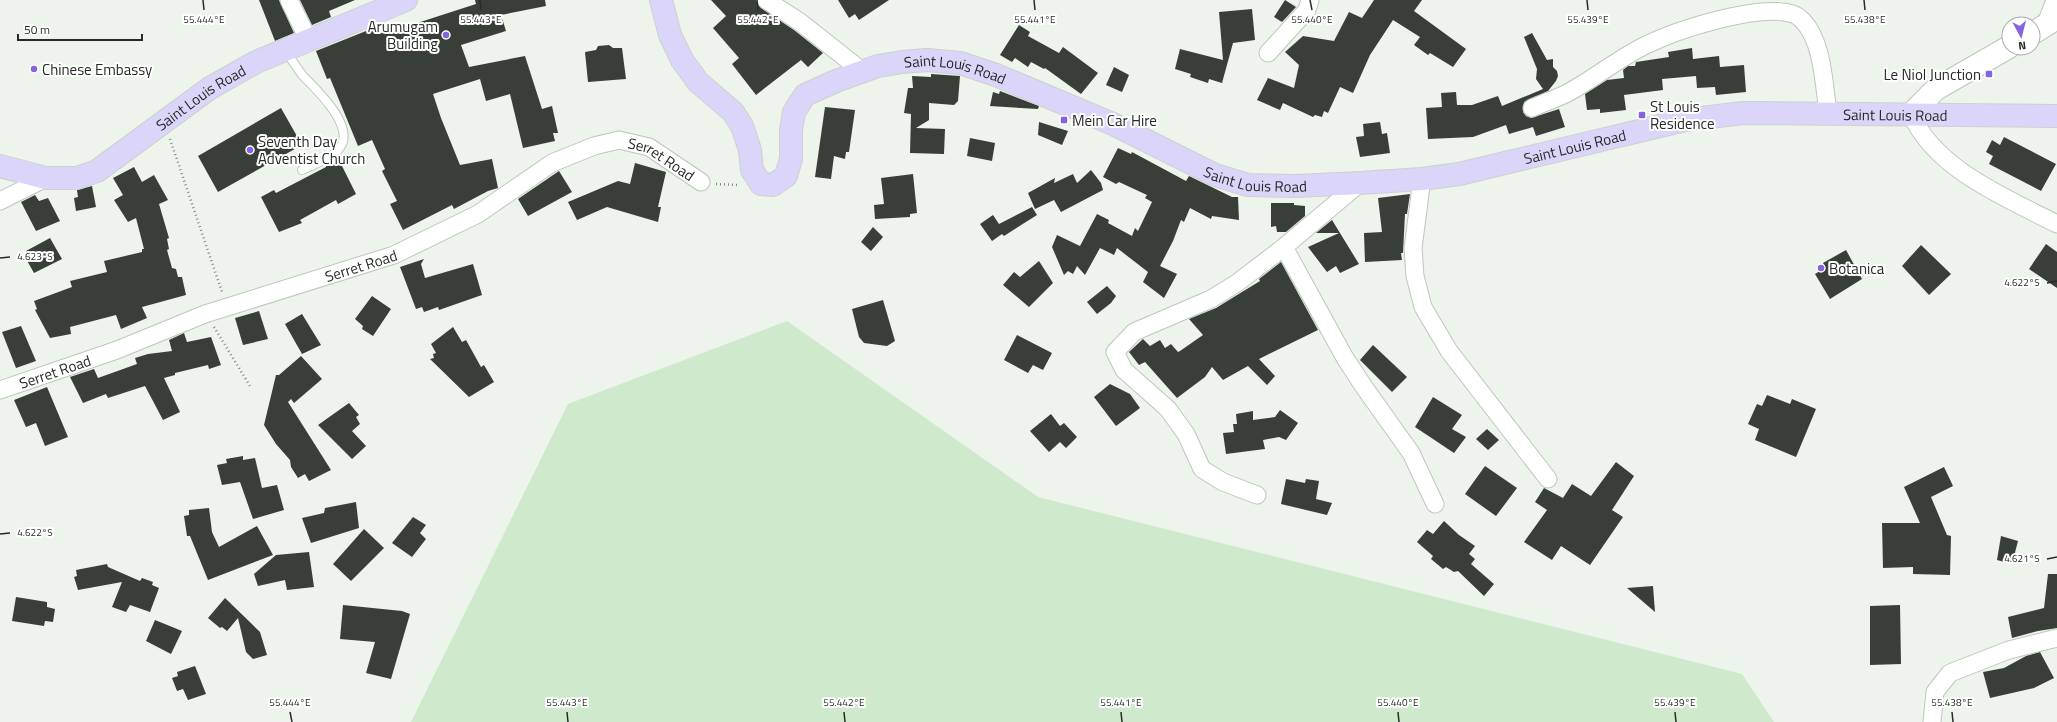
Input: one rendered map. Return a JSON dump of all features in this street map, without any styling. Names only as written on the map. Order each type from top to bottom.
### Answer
[{"type":"main road","points":[[661,0],[670,34],[682,60],[698,82],[733,112],[742,126],[750,150],[752,170],[761,184]]},
{"type":"main road","name":"Saint Louis Road","points":[[0,166],[46,178],[77,178],[97,171],[210,88],[256,62],[395,2]]},
{"type":"main road","points":[[2046,26],[2057,2]]},
{"type":"main road","points":[[1911,114],[1936,89],[2001,52]]},
{"type":"main road","name":"Saint Louis Road","points":[[761,184],[773,186],[786,176],[791,159],[791,130],[794,112],[805,95],[862,71],[902,62],[927,60],[960,63],[996,74],[1113,124],[1215,174],[1248,185],[1295,186],[1360,183],[1422,179],[1459,174],[1685,120],[1743,113],[2057,116]]},
{"type":"street","points":[[289,0],[308,39]]},
{"type":"street","points":[[766,0],[800,22],[862,71]]},
{"type":"street","points":[[1268,53],[1307,10],[1310,0]]},
{"type":"street","points":[[1532,108],[1570,92],[1643,46],[1678,31],[1753,12],[1778,12],[1794,14],[1804,22],[1814,38],[1822,65],[1828,113]]},
{"type":"street","points":[[1911,114],[1916,124],[1936,151],[1985,186],[2057,224]]},
{"type":"street","name":"Serret Road","points":[[0,390],[117,350],[227,306],[305,284],[394,255],[478,214],[552,163],[594,146],[619,140],[649,148],[701,182]]},
{"type":"street","points":[[0,201],[46,178]]},
{"type":"street","points":[[1422,179],[1413,248],[1415,276],[1423,306],[1449,351],[1548,478]]},
{"type":"street","points":[[1257,495],[1223,482],[1202,469],[1186,434],[1168,409],[1124,370],[1115,352],[1134,332],[1211,299],[1237,283],[1284,247],[1360,183]]},
{"type":"street","points":[[1284,247],[1364,388],[1411,453],[1435,504]]},
{"type":"street","points":[[1932,722],[1935,692],[1950,673],[2009,650],[2057,638]]},
{"type":"lane","points":[[285,50],[303,75],[328,102],[338,119],[343,134],[342,145],[333,154],[302,170]]},
{"type":"path","points":[[164,122],[227,306]]},
{"type":"path","points":[[701,182],[736,185],[761,184]]},
{"type":"path","points":[[205,314],[250,386]]},
{"type":"green space","points":[[787,321],[1038,497],[1742,674],[1774,722],[411,722],[568,404]]},
{"type":"building","points":[[259,0],[279,0],[294,33],[275,41]]},
{"type":"building","points":[[300,0],[355,0],[329,11],[331,17],[312,25]]},
{"type":"building","points":[[475,0],[545,0],[546,6],[501,15],[506,31],[461,45],[469,67],[525,56],[542,109],[552,106],[558,133],[553,133],[555,141],[523,148],[510,94],[486,101],[480,79],[433,94],[460,165],[492,159],[498,188],[488,191],[454,209],[452,205],[403,230],[390,204],[397,201],[382,171],[385,169],[372,140],[358,146],[330,78],[327,79],[316,51],[376,27],[379,34],[396,27],[410,23],[411,25],[476,4]]},
{"type":"building","points":[[711,0],[756,0],[761,8],[794,30],[823,53],[808,67],[801,60],[756,95],[732,64],[739,58],[713,28],[726,16]]},
{"type":"building","points":[[838,0],[889,0],[859,20],[855,14],[849,18]]},
{"type":"building","points":[[1285,0],[1296,7],[1282,22],[1274,17]]},
{"type":"building","points":[[1374,0],[1422,0],[1414,11],[1466,49],[1453,67],[1430,53],[1428,55],[1414,45],[1420,37],[1393,20],[1370,55],[1353,93],[1340,87],[1328,113],[1324,111],[1322,117],[1315,115],[1313,117],[1283,103],[1280,110],[1257,100],[1268,78],[1294,88],[1299,65],[1285,52],[1303,36],[1334,41],[1349,12],[1362,18]]},
{"type":"building","points":[[1252,9],[1255,40],[1233,43],[1222,83],[1209,79],[1208,83],[1190,77],[1191,74],[1175,69],[1180,49],[1223,60],[1219,12]]},
{"type":"building","points":[[1019,25],[1030,32],[1028,36],[1059,53],[1063,47],[1098,73],[1081,94],[1045,68],[1044,69],[1031,62],[1028,67],[1015,58],[1012,62],[1000,55]]},
{"type":"building","points":[[1532,33],[1547,60],[1553,59],[1553,67],[1557,71],[1558,76],[1548,91],[1524,102],[1523,112],[1526,116],[1531,118],[1559,109],[1565,127],[1536,136],[1533,127],[1509,134],[1506,125],[1473,137],[1428,139],[1426,108],[1442,107],[1441,93],[1456,92],[1457,105],[1472,105],[1498,96],[1502,106],[1543,89],[1536,79],[1537,69],[1524,37]]},
{"type":"building","points":[[609,45],[613,48],[622,48],[626,79],[588,82],[585,52],[596,50],[598,46]]},
{"type":"building","points":[[1692,48],[1693,59],[1719,56],[1720,67],[1744,65],[1746,92],[1716,95],[1715,87],[1697,88],[1696,76],[1662,79],[1663,90],[1624,95],[1626,110],[1600,113],[1600,109],[1587,110],[1585,94],[1607,80],[1624,78],[1623,70],[1628,66],[1635,66],[1636,62],[1669,57],[1668,52]]},
{"type":"building","points":[[1114,67],[1129,75],[1122,92],[1106,85]]},
{"type":"building","points":[[931,74],[960,76],[958,101],[954,105],[929,103],[929,120],[916,128],[945,129],[944,154],[910,153],[911,114],[904,113],[908,88],[913,88],[912,76],[931,77]]},
{"type":"building","points":[[1000,91],[1039,106],[1038,109],[990,106],[993,92],[999,94]]},
{"type":"building","points":[[825,107],[855,110],[849,152],[846,152],[845,159],[834,156],[831,179],[815,177]]},
{"type":"building","name":"Seventh Day Adventist Church","points":[[281,108],[302,145],[218,192],[198,156]]},
{"type":"building","points":[[1039,122],[1068,131],[1062,145],[1038,135]]},
{"type":"building","points":[[1380,122],[1382,134],[1387,133],[1390,153],[1360,157],[1356,137],[1364,136],[1363,124]]},
{"type":"building","points":[[2004,137],[2056,164],[2041,191],[1989,164],[1993,156],[1986,152],[1992,140],[2000,145]]},
{"type":"building","points":[[970,138],[995,143],[992,161],[967,156]]},
{"type":"building","points":[[1118,148],[1131,154],[1132,152],[1186,181],[1189,176],[1232,197],[1238,197],[1239,220],[1212,216],[1211,219],[1190,208],[1184,222],[1181,220],[1173,241],[1160,266],[1177,274],[1164,298],[1143,282],[1148,272],[1117,248],[1114,255],[1100,248],[1085,275],[1077,266],[1073,274],[1068,271],[1064,275],[1052,247],[1057,235],[1080,246],[1097,214],[1109,220],[1108,223],[1132,236],[1135,228],[1138,231],[1152,202],[1145,198],[1147,195],[1119,182],[1116,184],[1103,177]]},
{"type":"building","points":[[338,158],[356,194],[338,204],[336,200],[300,220],[302,223],[279,232],[261,197],[274,190],[276,193],[326,167],[326,165]]},
{"type":"building","points":[[635,163],[666,172],[658,207],[661,207],[658,222],[607,207],[577,220],[568,202],[618,181],[630,184]]},
{"type":"building","points":[[134,167],[142,182],[154,175],[168,200],[159,204],[169,238],[167,239],[169,249],[167,250],[172,268],[176,269],[178,277],[182,277],[186,295],[142,307],[147,318],[121,329],[116,315],[70,327],[71,334],[50,338],[35,310],[37,309],[34,301],[72,287],[70,281],[107,272],[104,261],[142,252],[142,249],[144,249],[136,218],[128,222],[114,200],[123,195],[113,178]]},
{"type":"building","points":[[1091,170],[1101,183],[1103,190],[1061,212],[1054,200],[1035,209],[1028,193],[1055,178],[1054,183],[1073,174],[1077,183]]},
{"type":"building","points":[[559,171],[572,192],[528,216],[518,199]]},
{"type":"building","points":[[913,174],[917,213],[910,214],[910,217],[875,219],[874,205],[884,204],[881,178]]},
{"type":"building","points":[[92,186],[96,207],[76,211],[74,198],[78,197],[77,190]]},
{"type":"building","points":[[1410,194],[1407,214],[1405,214],[1403,253],[1401,253],[1402,260],[1365,262],[1364,233],[1382,232],[1378,198]]},
{"type":"building","points":[[35,195],[39,201],[48,198],[60,221],[36,231],[21,202]]},
{"type":"building","points":[[1271,203],[1294,203],[1294,205],[1305,206],[1305,216],[1286,232],[1277,232],[1276,226],[1271,227]]},
{"type":"building","points":[[1032,207],[1037,215],[1004,236],[1002,234],[992,241],[980,224],[993,215],[999,224]]},
{"type":"building","points":[[1332,220],[1359,264],[1340,273],[1336,266],[1327,272],[1308,247],[1339,233],[1316,233]]},
{"type":"building","points":[[873,227],[883,237],[871,251],[861,242]]},
{"type":"building","points":[[50,238],[62,259],[34,273],[25,257],[27,255],[26,251]]},
{"type":"building","points":[[2046,244],[2057,252],[2057,288],[2029,269]]},
{"type":"building","points":[[1921,245],[1951,274],[1929,295],[1902,266]]},
{"type":"building","points":[[1846,250],[1862,279],[1830,299],[1815,274],[1825,268],[1823,263]]},
{"type":"building","points":[[424,259],[421,264],[425,278],[473,264],[482,295],[439,310],[438,307],[424,312],[422,307],[416,309],[400,267]]},
{"type":"building","points":[[1039,261],[1053,283],[1029,307],[1003,285],[1014,272],[1020,277]]},
{"type":"building","points":[[1281,262],[1318,330],[1259,359],[1275,376],[1267,385],[1248,366],[1223,380],[1212,367],[1205,377],[1177,398],[1145,362],[1139,365],[1129,352],[1143,339],[1150,346],[1160,340],[1165,348],[1171,344],[1178,352],[1180,351],[1203,335],[1189,319],[1216,308],[1260,281],[1259,279]]},
{"type":"building","points":[[1107,286],[1116,296],[1111,303],[1097,314],[1087,302]]},
{"type":"building","points":[[372,296],[391,309],[373,336],[362,329],[363,326],[355,319]]},
{"type":"building","points":[[883,300],[895,341],[887,346],[864,343],[859,337],[852,309]]},
{"type":"building","points":[[259,311],[268,339],[243,345],[235,318]]},
{"type":"building","points":[[302,314],[321,345],[302,354],[285,324]]},
{"type":"building","points":[[21,326],[36,361],[16,368],[2,332]]},
{"type":"building","points":[[453,327],[462,342],[466,340],[481,367],[484,365],[494,382],[469,397],[430,359],[434,358],[433,354],[436,353],[431,344]]},
{"type":"building","points":[[184,333],[187,342],[211,337],[221,365],[209,369],[208,365],[175,373],[175,375],[164,378],[180,412],[163,420],[145,386],[108,398],[106,394],[83,403],[70,377],[94,369],[98,378],[137,364],[135,358],[148,354],[172,351],[169,340]]},
{"type":"building","points":[[1017,335],[1052,353],[1043,370],[1033,365],[1028,373],[1004,360]]},
{"type":"building","points":[[1373,345],[1407,377],[1392,392],[1360,360]]},
{"type":"building","points":[[301,356],[322,379],[294,403],[291,399],[288,402],[331,470],[309,481],[305,474],[298,478],[291,467],[290,460],[276,444],[264,425],[276,375],[279,375]]},
{"type":"building","points":[[1110,384],[1130,394],[1140,408],[1116,426],[1094,397]]},
{"type":"building","points":[[47,387],[68,437],[45,446],[36,423],[26,427],[14,400]]},
{"type":"building","points":[[1767,395],[1790,404],[1792,399],[1816,409],[1796,457],[1755,440],[1759,429],[1748,424],[1757,404],[1762,406]]},
{"type":"building","points":[[1433,397],[1462,415],[1452,429],[1466,437],[1454,453],[1415,427]]},
{"type":"building","points":[[349,403],[359,415],[356,417],[360,424],[352,431],[366,446],[352,459],[318,425]]},
{"type":"building","points":[[1280,410],[1298,423],[1286,440],[1279,437],[1263,440],[1265,449],[1226,454],[1223,433],[1234,432],[1233,424],[1237,424],[1236,414],[1253,411],[1253,420],[1275,417]]},
{"type":"building","points":[[1051,414],[1060,426],[1064,423],[1077,437],[1066,448],[1060,442],[1049,452],[1030,431]]},
{"type":"building","points":[[1487,429],[1499,440],[1488,450],[1476,439]]},
{"type":"building","points":[[243,456],[243,460],[255,458],[262,488],[277,485],[284,510],[253,519],[240,482],[222,485],[217,465],[227,463],[226,459]]},
{"type":"building","points":[[1616,462],[1634,476],[1612,510],[1623,517],[1590,565],[1561,546],[1552,560],[1524,542],[1547,510],[1535,502],[1544,488],[1563,498],[1572,484],[1591,496]]},
{"type":"building","points":[[1485,466],[1517,488],[1496,516],[1465,494]]},
{"type":"building","points":[[1944,467],[1953,486],[1931,497],[1947,535],[1951,536],[1950,575],[1913,574],[1913,567],[1883,568],[1882,523],[1920,523],[1904,487]]},
{"type":"building","points":[[1286,479],[1305,483],[1306,479],[1319,481],[1316,499],[1332,503],[1327,515],[1281,504]]},
{"type":"building","points":[[356,502],[359,528],[311,543],[302,518],[324,513],[325,508]]},
{"type":"building","points":[[209,508],[212,532],[219,547],[257,526],[273,555],[208,580],[190,536],[187,536],[184,516],[189,515],[189,510]]},
{"type":"building","points":[[413,517],[426,525],[420,533],[426,539],[412,557],[392,543]]},
{"type":"building","points":[[1444,521],[1459,535],[1475,546],[1469,554],[1475,559],[1471,564],[1494,584],[1484,596],[1458,571],[1454,572],[1446,567],[1443,569],[1431,559],[1433,556],[1417,542],[1427,530],[1433,534]]},
{"type":"building","points":[[364,529],[384,548],[351,581],[333,564]]},
{"type":"building","points":[[2001,536],[2018,541],[2012,564],[1997,560]]},
{"type":"building","points":[[309,552],[314,587],[287,590],[285,580],[258,586],[254,574],[276,555]]},
{"type":"building","points":[[107,564],[108,567],[140,581],[142,578],[153,582],[152,585],[159,588],[150,612],[130,605],[126,612],[112,607],[122,582],[78,590],[74,577],[77,576],[76,570]]},
{"type":"building","points":[[2048,574],[2057,574],[2057,628],[2012,638],[2008,617],[2044,608]]},
{"type":"building","points":[[1653,586],[1655,612],[1627,588]]},
{"type":"building","points":[[16,597],[47,602],[47,607],[55,609],[53,622],[45,621],[44,626],[12,621]]},
{"type":"building","points":[[225,598],[260,632],[267,655],[253,659],[246,652],[238,618],[227,631],[222,627],[220,628],[208,618]]},
{"type":"building","points":[[343,605],[402,611],[410,614],[391,679],[366,673],[375,642],[340,639]]},
{"type":"building","points":[[1900,605],[1901,664],[1870,665],[1870,606]]},
{"type":"building","points":[[155,620],[182,631],[171,654],[146,641]]},
{"type":"building","points":[[2040,652],[2054,678],[2034,688],[1990,698],[1983,672],[2004,668],[2026,656]]},
{"type":"building","points":[[195,666],[206,694],[188,700],[183,689],[177,691],[172,678],[178,676],[177,672]]},
{"type":"place","name":"Arumugam Building","points":[[446,35]]},
{"type":"place","name":"Chinese Embassy","points":[[34,69]]},
{"type":"place","name":"Le Niol Junction","points":[[1989,74]]},
{"type":"place","name":"St Louis Residence","points":[[1642,115]]},
{"type":"place","name":"Mein Car Hire","points":[[1064,120]]},
{"type":"place","name":"Seventh Day Adventist Church","points":[[250,150]]},
{"type":"place","name":"Botanica","points":[[1821,268]]}]
